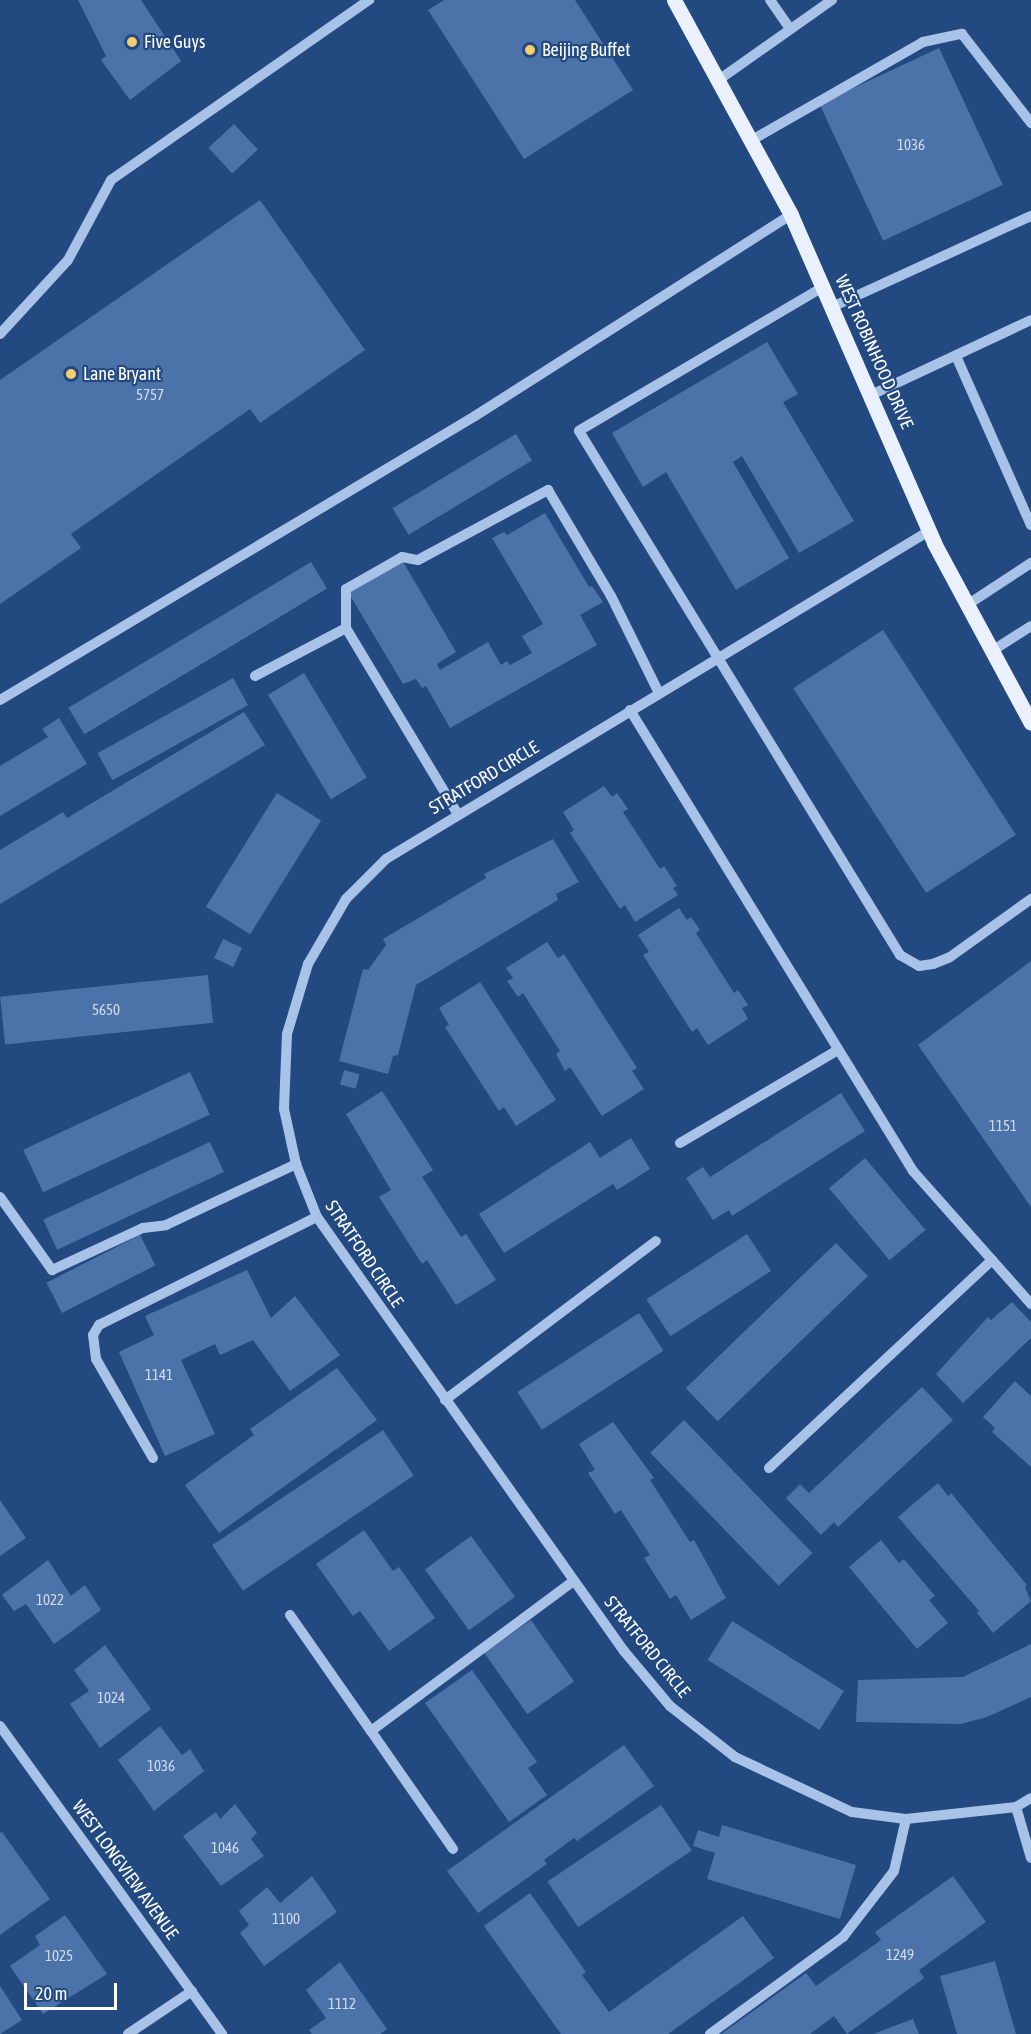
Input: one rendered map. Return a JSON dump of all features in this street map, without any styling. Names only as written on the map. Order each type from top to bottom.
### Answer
[{"type":"main road","name":"WEST ROBINHOOD DRIVE","points":[[674,0],[720,79],[791,215],[929,531],[1031,723]]},
{"type":"street","points":[[0,334],[68,260],[111,180],[369,0]]},
{"type":"street","points":[[771,0],[789,27]]},
{"type":"street","points":[[720,79],[789,27],[832,0]]},
{"type":"street","points":[[752,140],[923,42],[962,33],[1031,123]]},
{"type":"street","points":[[0,700],[475,416],[791,215]]},
{"type":"street","points":[[832,308],[1031,216]]},
{"type":"street","points":[[823,287],[579,431],[900,955],[919,966],[933,964],[950,957],[1031,899]]},
{"type":"street","points":[[871,394],[1031,320]]},
{"type":"street","points":[[956,356],[1031,525]]},
{"type":"street","points":[[457,813],[346,628],[346,589],[402,557],[418,560],[548,490],[611,596],[659,693]]},
{"type":"street","name":"STRATFORD CIRCLE","points":[[929,531],[407,843],[378,867],[346,899],[308,964],[291,1016],[283,1072],[284,1109],[296,1164],[317,1217],[574,1581],[670,1706],[701,1734],[772,1777],[852,1812],[906,1819],[1016,1807],[1031,1798]]},
{"type":"street","points":[[967,605],[1031,563]]},
{"type":"street","points":[[992,651],[1031,626]]},
{"type":"street","points":[[255,676],[346,628]]},
{"type":"street","points":[[630,710],[913,1171],[1031,1304]]},
{"type":"street","points":[[680,1143],[838,1050]]},
{"type":"street","points":[[0,1197],[52,1270],[143,1228],[166,1225],[296,1164]]},
{"type":"street","points":[[153,1458],[96,1359],[93,1335],[99,1325],[317,1217]]},
{"type":"street","points":[[445,1400],[656,1241]]},
{"type":"street","points":[[769,1468],[992,1260]]},
{"type":"street","points":[[371,1731],[574,1581]]},
{"type":"street","points":[[290,1615],[453,1849]]},
{"type":"street","name":"WEST LONGVIEW AVENUE","points":[[0,1726],[222,2034]]},
{"type":"street","points":[[1016,1807],[1031,1858]]},
{"type":"street","points":[[710,2034],[843,1937],[894,1871],[906,1819]]},
{"type":"street","points":[[128,2034],[192,1991]]},
{"type":"building","name":"Five Guys","points":[[78,0],[141,0],[181,61],[130,100],[101,60],[106,56]]},
{"type":"building","points":[[444,0],[575,0],[633,90],[524,159],[428,10]]},
{"type":"building","points":[[939,48],[1003,185],[883,241],[819,104]]},
{"type":"building","points":[[234,124],[258,150],[232,173],[208,148]]},
{"type":"building","points":[[260,200],[365,350],[260,423],[250,409],[71,534],[81,548],[0,604],[0,380]]},
{"type":"building","points":[[767,342],[798,394],[783,402],[854,521],[799,553],[742,456],[733,462],[789,558],[736,590],[666,472],[643,487],[612,433]]},
{"type":"building","points":[[516,434],[532,461],[409,535],[393,508]]},
{"type":"building","points":[[545,513],[589,587],[592,586],[603,602],[580,615],[597,645],[450,728],[426,686],[422,688],[416,679],[403,684],[348,592],[402,560],[456,652],[437,664],[440,670],[488,642],[501,665],[507,661],[510,665],[532,653],[522,636],[543,624],[492,538],[504,532],[507,535]]},
{"type":"building","points":[[311,562],[327,589],[84,734],[68,708]]},
{"type":"building","points":[[883,630],[1016,835],[926,893],[793,688]]},
{"type":"building","points":[[304,673],[367,778],[331,799],[268,695]]},
{"type":"building","points":[[233,678],[248,705],[112,780],[97,753]]},
{"type":"building","points":[[244,712],[265,745],[0,904],[0,850],[63,812],[67,818]]},
{"type":"building","points":[[59,718],[87,764],[0,816],[0,766],[48,737],[42,729]]},
{"type":"building","points":[[604,786],[612,797],[617,793],[628,809],[623,812],[660,869],[664,866],[677,886],[673,888],[678,895],[635,922],[625,905],[620,909],[570,833],[574,830],[563,812]]},
{"type":"building","points":[[277,793],[321,821],[250,934],[206,907]]},
{"type":"building","points":[[553,839],[579,882],[556,894],[558,900],[416,985],[398,1055],[393,1056],[388,1074],[339,1061],[363,969],[368,970],[386,945],[383,939],[486,878],[484,874]]},
{"type":"building","points":[[679,908],[687,920],[691,917],[700,930],[696,933],[734,993],[738,990],[748,1005],[742,1008],[748,1019],[708,1045],[697,1028],[692,1032],[643,955],[649,952],[638,935]]},
{"type":"building","points":[[223,939],[242,948],[233,967],[214,958]]},
{"type":"building","points":[[547,942],[558,958],[564,954],[637,1068],[632,1071],[644,1089],[602,1116],[570,1067],[565,1071],[556,1054],[560,1051],[523,993],[518,997],[507,981],[513,978],[506,968]]},
{"type":"building","points":[[1031,961],[1031,1207],[918,1045]]},
{"type":"building","points":[[208,975],[213,1023],[5,1045],[0,997]]},
{"type":"building","points":[[480,982],[556,1100],[516,1126],[504,1107],[499,1111],[445,1027],[449,1025],[439,1008]]},
{"type":"building","points":[[344,1070],[359,1074],[356,1089],[340,1084]]},
{"type":"building","points":[[190,1072],[210,1115],[43,1192],[23,1150]]},
{"type":"building","points":[[382,1091],[433,1170],[422,1177],[461,1237],[466,1234],[496,1280],[456,1305],[427,1260],[422,1264],[379,1197],[391,1190],[346,1114]]},
{"type":"building","points":[[841,1093],[865,1131],[732,1216],[729,1210],[713,1220],[686,1178],[703,1167],[710,1177]]},
{"type":"building","points":[[631,1138],[650,1169],[617,1190],[613,1184],[504,1253],[479,1214],[590,1142],[600,1158]]},
{"type":"building","points":[[210,1142],[224,1172],[57,1250],[43,1220]]},
{"type":"building","points":[[865,1158],[925,1230],[889,1260],[829,1188]]},
{"type":"building","points":[[747,1234],[771,1271],[670,1336],[646,1299]]},
{"type":"building","points":[[140,1235],[155,1265],[62,1313],[46,1283]]},
{"type":"building","points":[[836,1243],[868,1276],[718,1421],[686,1388]]},
{"type":"building","points":[[247,1270],[271,1318],[295,1296],[340,1355],[290,1391],[253,1340],[220,1355],[215,1344],[181,1360],[215,1434],[165,1456],[119,1352],[154,1335],[145,1316]]},
{"type":"building","points":[[1012,1302],[1031,1322],[1031,1338],[963,1403],[936,1374],[988,1317],[991,1320]]},
{"type":"building","points":[[639,1313],[664,1351],[542,1430],[517,1392]]},
{"type":"building","points":[[337,1368],[377,1420],[219,1533],[185,1485],[254,1435],[250,1429]]},
{"type":"building","points":[[1015,1381],[1031,1396],[1031,1467],[992,1432],[995,1428],[983,1417]]},
{"type":"building","points":[[922,1387],[953,1420],[838,1527],[834,1522],[821,1535],[786,1498],[800,1484],[809,1493]]},
{"type":"building","points":[[684,1420],[813,1553],[779,1586],[650,1453]]},
{"type":"building","points":[[613,1422],[654,1478],[650,1480],[690,1542],[694,1540],[726,1598],[691,1620],[676,1595],[670,1599],[644,1558],[650,1555],[621,1510],[615,1514],[588,1473],[595,1470],[579,1444]]},
{"type":"building","points":[[383,1430],[414,1476],[243,1591],[212,1545]]},
{"type":"building","points":[[938,1483],[948,1496],[951,1493],[1027,1585],[1025,1587],[1031,1601],[993,1633],[977,1613],[979,1611],[898,1517]]},
{"type":"building","points":[[0,1500],[26,1538],[0,1556]]},
{"type":"building","points":[[364,1530],[393,1571],[399,1567],[435,1618],[389,1651],[360,1611],[353,1616],[316,1564]]},
{"type":"building","points":[[471,1536],[515,1597],[469,1630],[425,1570]]},
{"type":"building","points":[[881,1540],[899,1563],[904,1559],[935,1596],[929,1600],[948,1623],[917,1649],[849,1567]]},
{"type":"building","points":[[48,1560],[71,1596],[85,1585],[101,1610],[54,1644],[26,1604],[14,1611],[2,1595]]},
{"type":"building","points":[[531,1620],[574,1681],[527,1714],[484,1653]]},
{"type":"building","points":[[732,1621],[844,1691],[820,1730],[708,1660]]},
{"type":"building","points":[[1031,1644],[1031,1697],[987,1717],[961,1724],[856,1722],[858,1680],[963,1677]]},
{"type":"building","points":[[105,1645],[151,1709],[100,1748],[70,1704],[89,1691],[74,1670]]},
{"type":"building","points":[[472,1670],[537,1762],[528,1768],[547,1795],[509,1822],[425,1703]]},
{"type":"building","points":[[160,1726],[182,1755],[190,1749],[204,1771],[154,1811],[118,1760]]},
{"type":"building","points":[[624,1745],[654,1786],[577,1841],[574,1838],[544,1860],[547,1864],[478,1913],[447,1871]]},
{"type":"building","points":[[235,1804],[257,1833],[251,1839],[264,1856],[221,1886],[183,1836],[216,1812],[220,1819]]},
{"type":"building","points":[[661,1805],[692,1851],[578,1927],[547,1882]]},
{"type":"building","points":[[722,1825],[856,1865],[840,1919],[707,1879],[715,1853],[693,1846],[698,1830],[719,1837]]},
{"type":"building","points":[[2,1832],[50,1899],[0,1935],[0,1833]]},
{"type":"building","points":[[312,1876],[337,1912],[264,1966],[240,1933],[249,1925],[239,1911],[267,1887],[280,1903]]},
{"type":"building","points":[[953,1876],[986,1922],[919,1970],[924,1978],[847,2034],[834,2016],[810,2034],[721,2034],[806,1973],[816,1986],[881,1940],[875,1932]]},
{"type":"building","points":[[530,1893],[586,1972],[582,1975],[609,2012],[743,1916],[774,1958],[668,2034],[561,2034],[484,1926]]},
{"type":"building","points":[[65,1915],[107,1974],[43,2014],[10,1966],[40,1945],[35,1936]]},
{"type":"building","points":[[995,1961],[1016,2034],[957,2034],[940,1976]]},
{"type":"building","points":[[340,1962],[387,2029],[380,2034],[312,2034],[309,2030],[326,2018],[306,1990]]},
{"type":"building","points":[[0,1986],[22,2020],[0,2034]]},
{"type":"building","points":[[913,2019],[919,2034],[873,2034]]},
{"type":"place","name":"Five Guys","points":[[132,42]]},
{"type":"place","name":"Beijing Buffet","points":[[530,50]]},
{"type":"place","name":"Lane Bryant","points":[[71,374]]}]
